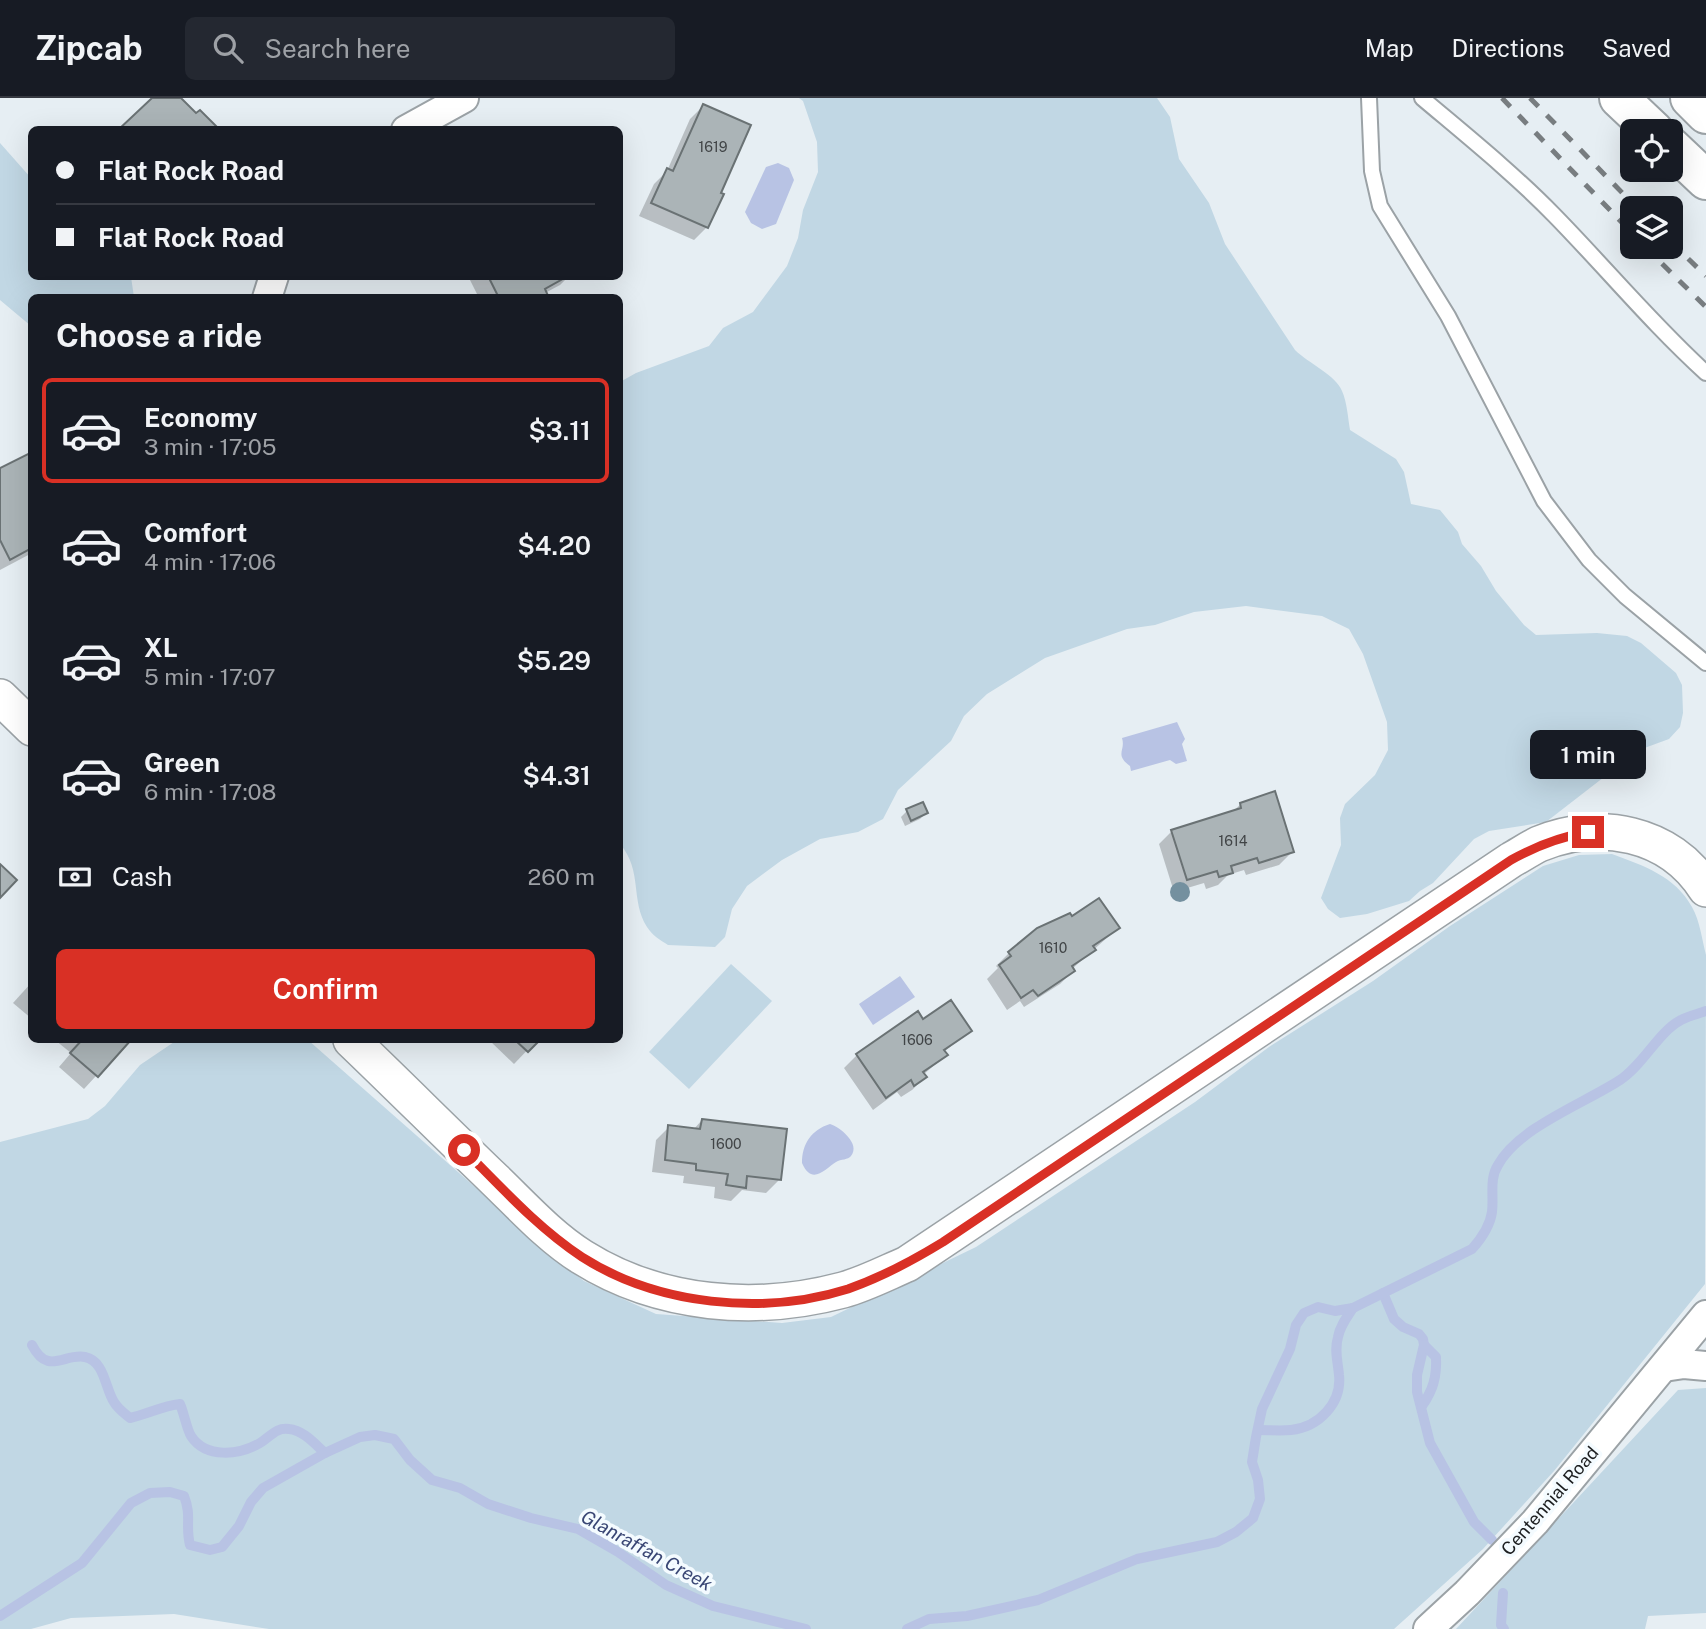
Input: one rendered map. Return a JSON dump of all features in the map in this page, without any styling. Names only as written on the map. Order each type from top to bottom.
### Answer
[{"type":"highway","points":[[1619,98],[1641,119]]},
{"type":"highway","points":[[1690,98],[1706,114]]},
{"type":"highway","points":[[1683,158],[1706,180]]},
{"type":"street","points":[[413,126],[464,98]]},
{"type":"street","points":[[0,697],[28,724]]},
{"type":"street","points":[[354,1043],[540,1224],[582,1257],[634,1283],[672,1294],[721,1302],[784,1302],[846,1289],[907,1264],[1511,860],[1538,845],[1564,836],[1588,832],[1634,835],[1656,842],[1674,853],[1706,889]]},
{"type":"street","name":"Centennial Road","points":[[1428,1629],[1467,1593],[1535,1522],[1706,1315]]},
{"type":"street","points":[[1664,1367],[1684,1364],[1706,1366]]},
{"type":"lane","points":[[1369,98],[1372,171],[1380,206],[1448,316],[1544,501],[1589,560],[1616,587],[1706,663]]},
{"type":"lane","points":[[1422,98],[1495,158],[1552,213],[1676,346],[1706,373]]},
{"type":"shaded area","points":[[799,98],[1157,98],[1170,117],[1179,159],[1209,203],[1225,244],[1295,350],[1339,385],[1345,400],[1350,430],[1396,459],[1404,472],[1411,504],[1440,510],[1458,532],[1462,544],[1481,566],[1496,591],[1524,625],[1536,635],[1597,633],[1627,636],[1641,643],[1676,673],[1682,685],[1683,713],[1680,727],[1669,739],[1639,750],[1546,822],[1489,831],[1474,839],[1433,883],[1409,901],[1367,914],[1340,918],[1328,909],[1321,898],[1341,845],[1340,818],[1345,804],[1375,775],[1388,750],[1387,722],[1363,654],[1349,629],[1322,616],[1246,606],[1194,612],[1155,625],[1127,629],[1045,658],[987,694],[964,716],[951,741],[898,790],[883,819],[858,832],[820,839],[782,860],[747,886],[732,909],[725,937],[715,947],[668,945],[659,939],[649,930],[642,917],[632,865],[623,848],[623,380],[709,346],[723,328],[753,312],[787,266],[798,238],[803,210],[818,172],[817,142],[803,101]]},
{"type":"shaded area","points":[[0,143],[28,175],[28,280],[131,280],[134,294],[28,294],[28,323],[0,300]]},
{"type":"shaded area","points":[[1612,854],[1658,873],[1685,896],[1699,924],[1706,955],[1705,1284],[1554,1471],[1483,1549],[1394,1629],[269,1629],[174,1614],[71,1618],[31,1629],[0,1629],[0,1142],[88,1119],[105,1106],[140,1065],[173,1043],[311,1043],[567,1268],[584,1281],[656,1314],[782,1323],[831,1317],[976,1247],[1195,1102],[1269,1047],[1373,981],[1450,926],[1543,866],[1579,855]]},
{"type":"shaded area","points":[[731,964],[772,1001],[689,1089],[649,1052]]},
{"type":"shaded area","points":[[1706,1388],[1706,1613],[1648,1616],[1645,1629],[1456,1629],[1678,1390]]},
{"type":"water","points":[[778,163],[789,168],[794,180],[776,224],[762,229],[751,223],[745,212],[766,167]]},
{"type":"water","points":[[1177,722],[1185,739],[1182,744],[1187,761],[1176,764],[1170,760],[1131,771],[1121,755],[1122,738]]},
{"type":"water","points":[[900,976],[915,997],[873,1025],[859,1004]]},
{"type":"water","points":[[830,1124],[848,1137],[853,1151],[850,1157],[836,1162],[819,1174],[810,1174],[802,1163],[806,1144],[813,1134]]},
{"type":"building","points":[[152,98],[181,98],[196,113],[200,110],[216,126],[122,126]]},
{"type":"building","points":[[703,104],[751,125],[708,228],[651,203],[667,168],[673,171]]},
{"type":"building","points":[[490,280],[561,280],[545,289],[547,294],[497,294]]},
{"type":"building","points":[[28,454],[28,550],[10,560],[0,540],[0,468]]},
{"type":"building","points":[[1275,791],[1294,852],[1259,863],[1257,858],[1231,866],[1233,873],[1219,877],[1217,871],[1187,880],[1171,830],[1241,808],[1240,803]]},
{"type":"building","points":[[923,802],[928,813],[911,821],[906,809]]},
{"type":"building","points":[[0,864],[17,880],[0,898]]},
{"type":"building","points":[[1099,898],[1120,928],[1093,946],[1096,950],[1072,966],[1075,971],[1038,996],[1033,990],[1021,998],[999,965],[1011,956],[1008,952],[1037,928],[1070,913],[1072,916]]},
{"type":"building","points":[[951,1000],[972,1031],[944,1050],[948,1055],[923,1072],[927,1077],[914,1086],[911,1080],[886,1098],[856,1054],[918,1011],[923,1019]]},
{"type":"building","points":[[79,1043],[128,1043],[98,1077],[70,1053]]},
{"type":"building","points":[[518,1043],[537,1043],[528,1052]]},
{"type":"building","points":[[702,1119],[787,1129],[781,1180],[747,1176],[746,1188],[726,1185],[728,1174],[696,1170],[696,1164],[665,1160],[668,1125],[700,1129]]},
{"type":"waterway","name":"Glanraffan Creek","points":[[907,1629],[929,1619],[967,1616],[1038,1600],[1137,1559],[1217,1542],[1236,1532],[1253,1518],[1260,1499],[1252,1462],[1262,1409],[1290,1349],[1296,1325],[1304,1313],[1318,1307],[1335,1311],[1353,1308],[1472,1249],[1489,1222],[1495,1170],[1508,1151],[1537,1127],[1620,1080],[1673,1025],[1706,1011]]},
{"type":"waterway","points":[[1383,1293],[1394,1319],[1423,1339],[1417,1392],[1430,1443],[1474,1522],[1492,1540]]},
{"type":"waterway","name":"Glanraffan Creek","points":[[1258,1430],[1301,1428],[1327,1412],[1333,1404],[1339,1385],[1336,1352],[1339,1333],[1353,1308]]},
{"type":"waterway","points":[[32,1345],[38,1354],[50,1361],[77,1357],[92,1360],[101,1370],[116,1404],[130,1418],[180,1404],[191,1436],[205,1448],[223,1453],[242,1450],[284,1429],[304,1435],[325,1453]]},
{"type":"waterway","points":[[1422,1406],[1434,1383],[1436,1364],[1436,1357],[1424,1345]]},
{"type":"waterway","name":"Glanraffan Creek","points":[[0,1616],[82,1563],[131,1503],[150,1493],[170,1492],[184,1496],[188,1509],[190,1545],[210,1550],[222,1547],[263,1488],[325,1453],[360,1437],[375,1435],[394,1439],[410,1460],[432,1480],[460,1488],[488,1504],[578,1529],[666,1585],[713,1606],[806,1629]]},
{"type":"waterway","points":[[1503,1593],[1501,1625],[1504,1629]]},
{"type":"railway","points":[[1502,98],[1620,221]]},
{"type":"railway","points":[[1530,98],[1625,196]]},
{"type":"railway","points":[[1683,254],[1706,276]]},
{"type":"railway","points":[[1657,259],[1706,307]]},
{"type":"route","points":[[464,1150],[558,1239],[582,1257],[634,1283],[691,1298],[750,1303],[784,1302],[846,1289],[907,1264],[943,1242],[1511,860],[1538,845],[1564,836],[1588,832]]}]
